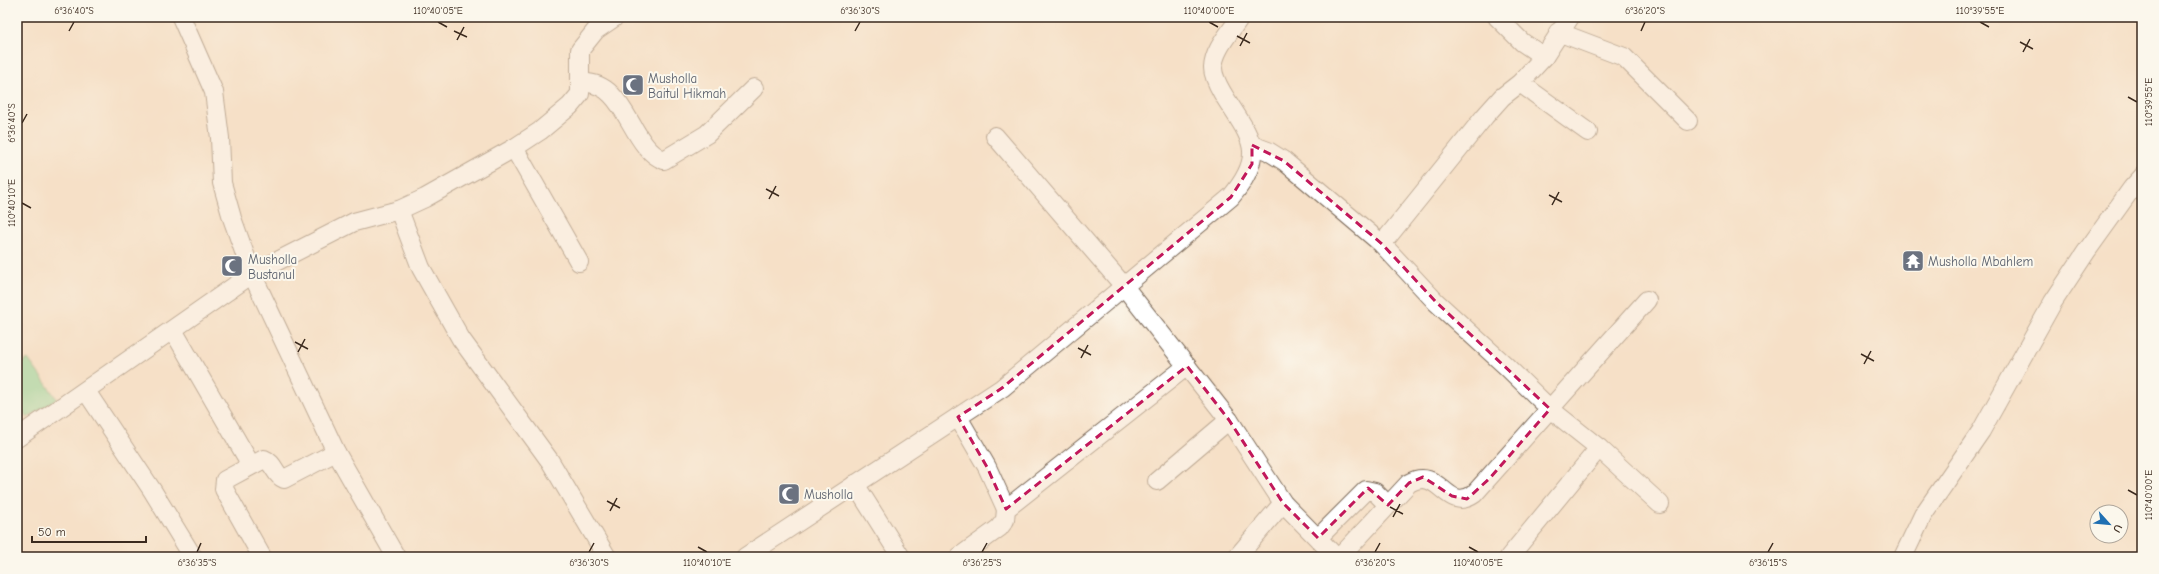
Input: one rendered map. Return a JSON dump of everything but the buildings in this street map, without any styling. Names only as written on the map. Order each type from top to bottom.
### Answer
[{"type":"street","points":[[182,17],[214,92],[220,138],[222,183],[232,218],[252,274],[336,452],[396,557]]},
{"type":"street","points":[[17,438],[252,274],[354,222],[399,210],[425,198],[514,148],[540,131],[570,106],[580,94],[580,50],[596,30],[616,17]]},
{"type":"street","points":[[745,557],[1002,388],[1123,285],[1231,197],[1244,181],[1252,164],[1252,145],[1248,133],[1218,87],[1213,70],[1219,48],[1240,17]]},
{"type":"street","points":[[1497,17],[1522,42],[1544,57]]},
{"type":"street","points":[[1382,244],[1485,116],[1502,97],[1520,83],[1544,57],[1558,32],[1570,17]]},
{"type":"street","points":[[1558,32],[1624,57],[1688,121]]},
{"type":"street","points":[[580,83],[592,82],[601,86],[624,111],[649,152],[664,160],[707,134],[754,88]]},
{"type":"street","points":[[1520,83],[1588,132]]},
{"type":"street","points":[[995,136],[1123,285],[1187,366],[1229,420],[1283,502],[1336,557]]},
{"type":"street","points":[[1252,145],[1268,151],[1284,161],[1382,244],[1436,302],[1506,366],[1550,409],[1599,448],[1660,504]]},
{"type":"street","points":[[514,148],[579,262]]},
{"type":"street","points":[[1903,557],[1923,515],[1980,431],[2053,302],[2086,252],[2132,188],[2142,177]]},
{"type":"street","points":[[399,210],[421,268],[462,339],[550,462],[607,557]]},
{"type":"street","points":[[1340,557],[1409,482],[1423,477],[1430,479],[1452,496],[1460,500],[1467,499],[1490,478],[1647,300]]},
{"type":"street","points":[[173,330],[251,465]]},
{"type":"street","points":[[1006,509],[1187,366]]},
{"type":"street","points":[[86,391],[152,490],[193,557]]},
{"type":"street","points":[[958,417],[987,467],[1006,509],[1005,520],[999,528],[959,557]]},
{"type":"street","points":[[1157,481],[1229,420]]},
{"type":"street","points":[[1509,557],[1599,448]]},
{"type":"street","points":[[262,557],[224,489],[225,480],[264,459],[268,461],[280,477],[284,479],[336,452]]},
{"type":"street","points":[[855,484],[900,557]]},
{"type":"street","points":[[1318,538],[1366,490],[1375,492],[1388,505]]},
{"type":"street","points":[[1236,557],[1283,502]]},
{"type":"highlighted area","points":[[1252,145],[1284,161],[1382,244],[1436,302],[1550,409],[1490,478],[1467,499],[1452,496],[1423,477],[1409,483],[1388,505],[1368,488],[1318,538],[1283,503],[1229,420],[1187,366],[1006,509],[987,467],[958,417],[1002,388],[1231,197],[1252,164]]},
{"type":"green space","points":[[28,359],[57,399],[27,418],[17,401],[17,366]]},
{"type":"place","name":"Musholla Baitul Hikmah","points":[[633,85]]},
{"type":"place","name":"Musholla Mbahlem","points":[[1913,261]]},
{"type":"place","name":"Musholla Bustanul","points":[[232,266]]},
{"type":"place","name":"Musholla","points":[[789,494]]}]
